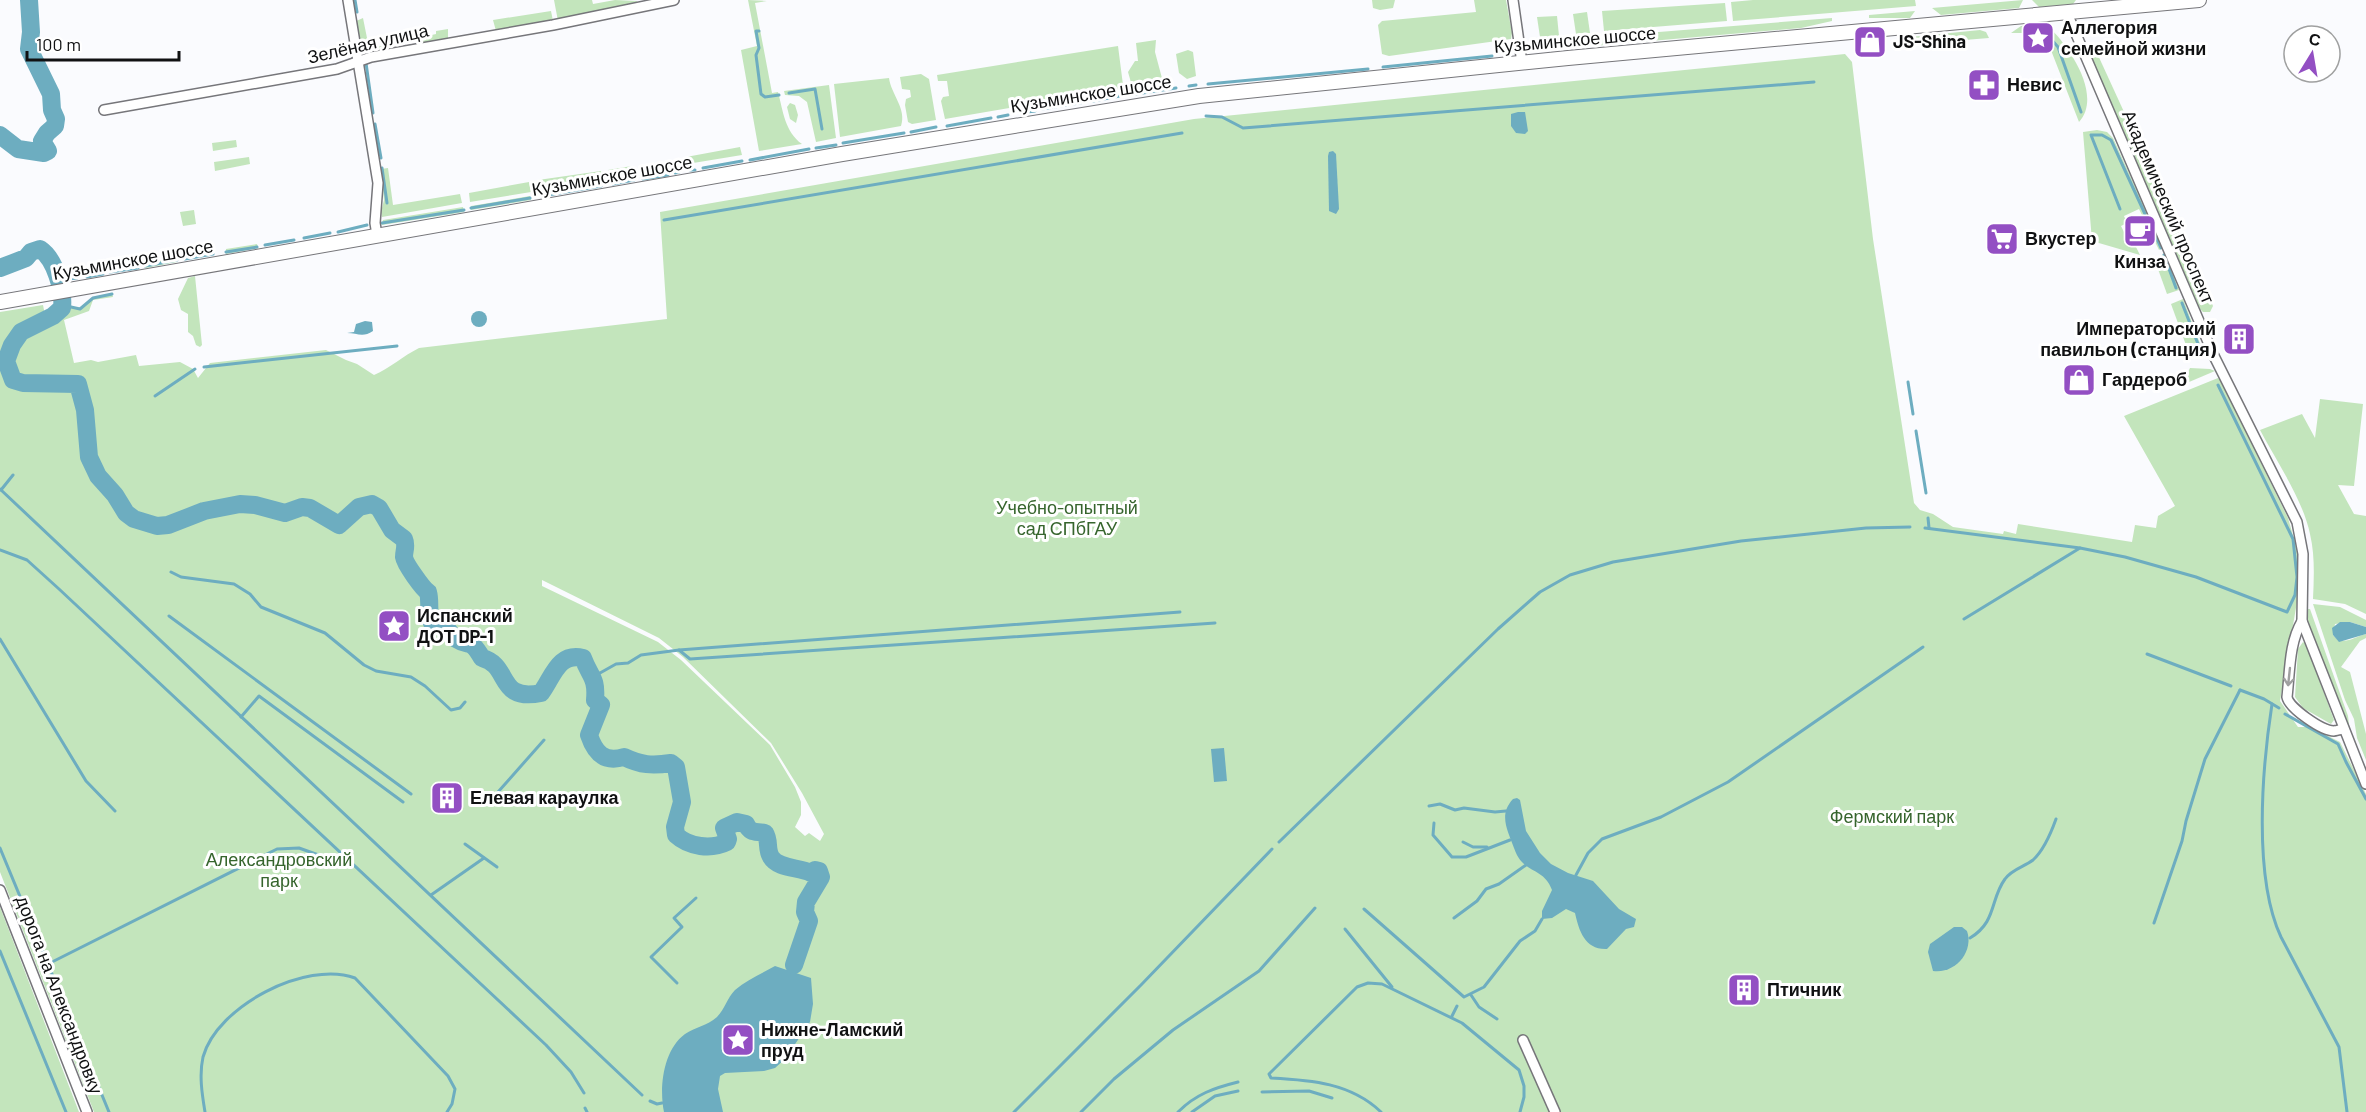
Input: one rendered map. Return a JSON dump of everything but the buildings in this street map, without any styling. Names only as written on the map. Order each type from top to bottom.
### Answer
[{"type":"main road","name":"Кузьминское шоссе","points":[[0,302],[1140,104],[1522,63],[2199,0]]},
{"type":"street","points":[[348,0],[378,183],[375,223],[377,235]]},
{"type":"street","name":"Зелёная улица","points":[[104,110],[337,69],[353,65],[358,60],[553,25],[674,0]]},
{"type":"street","points":[[1513,0],[1522,63]]},
{"type":"street","name":"Академический проспект","points":[[2067,13],[2217,362],[2296,522],[2303,554],[2302,621],[2366,784]]},
{"type":"street","points":[[2302,621],[2295,633],[2288,703],[2296,711],[2329,730],[2343,729]]},
{"type":"street","name":"дорога на Александровку","points":[[0,890],[87,1112]]},
{"type":"street","points":[[1523,1040],[1555,1112]]},
{"type":"green space","points":[[554,0],[592,0],[593,4],[615,0],[637,1],[636,4],[558,21]]},
{"type":"green space","points":[[748,0],[767,1],[755,3],[772,93],[778,92],[788,127],[802,144],[759,151],[741,50],[757,46]]},
{"type":"green space","points":[[1372,0],[1395,0],[1393,8],[1380,10],[1373,8]]},
{"type":"green space","points":[[1474,0],[1506,0],[1511,39],[1389,56],[1382,54],[1378,25],[1382,21],[1476,12]]},
{"type":"green space","points":[[1915,0],[1916,6],[1733,21],[1731,2]]},
{"type":"green space","points":[[2023,0],[2019,8],[1941,15],[1932,8]]},
{"type":"green space","points":[[2032,0],[2076,0],[2073,4],[2039,7]]},
{"type":"green space","points":[[1725,3],[1727,21],[1604,31],[1602,11]]},
{"type":"green space","points":[[551,11],[553,21],[496,31],[493,20]]},
{"type":"green space","points":[[1915,11],[1910,18],[1869,18],[1869,15]]},
{"type":"green space","points":[[1587,12],[1590,33],[1576,34],[1573,14]]},
{"type":"green space","points":[[1557,16],[1559,36],[1540,37],[1537,17]]},
{"type":"green space","points":[[363,18],[369,48],[388,45],[389,50],[368,54],[360,53],[354,22]]},
{"type":"green space","points":[[1832,18],[1832,21],[1801,28],[1593,46],[1583,45],[1572,39]]},
{"type":"green space","points":[[2043,24],[2048,26],[2065,46],[2080,71],[2087,98],[2085,111],[2079,122],[2047,40],[2034,33],[2011,33],[2021,26]]},
{"type":"green space","points":[[448,29],[448,38],[422,43],[419,38],[436,34],[436,31]]},
{"type":"green space","points":[[1980,30],[1986,32],[1989,38],[1903,45],[1904,40],[1910,37]]},
{"type":"green space","points":[[1156,40],[1155,52],[1163,82],[1132,86],[1128,72],[1135,61],[1138,61],[1136,43]]},
{"type":"green space","points":[[1118,46],[1123,85],[1121,89],[945,119],[941,101],[943,97],[949,96],[947,81],[938,81],[937,75]]},
{"type":"green space","points":[[1188,50],[1193,52],[1196,76],[1187,79],[1179,73],[1176,54]]},
{"type":"green space","points":[[2091,50],[2097,53],[2213,306],[2210,312],[2203,312],[2200,309],[2089,53]]},
{"type":"green space","points":[[1845,54],[1852,62],[1873,239],[1914,503],[1920,510],[1933,514],[1953,527],[2016,534],[2018,524],[2132,542],[2135,525],[2156,528],[2158,516],[2175,506],[2124,416],[2218,378],[2221,381],[2288,518],[2298,553],[2298,596],[2280,701],[2298,727],[2310,727],[2340,742],[2366,794],[2366,1112],[1560,1112],[1537,1062],[1529,1065],[1551,1112],[94,1112],[0,872],[0,361],[2,360],[11,384],[61,384],[77,388],[85,453],[91,472],[124,515],[139,526],[160,529],[212,513],[244,507],[271,506],[253,501],[239,501],[205,508],[167,523],[134,515],[98,471],[91,450],[90,420],[80,383],[56,376],[48,379],[14,378],[10,367],[11,355],[26,331],[54,318],[65,306],[80,309],[93,298],[112,294],[113,297],[93,300],[89,311],[64,320],[74,363],[91,360],[98,362],[136,355],[139,366],[180,362],[193,369],[198,378],[210,363],[326,350],[357,364],[374,375],[419,348],[667,319],[660,212],[1194,119]],"holes":[[[542,580],[659,638],[683,657],[771,743],[824,834],[820,841],[809,833],[805,836],[795,827],[801,815],[801,802],[795,787],[770,745],[681,660],[658,642],[542,586]]]},
{"type":"green space","points":[[921,74],[929,79],[936,120],[912,124],[908,122],[905,105],[906,99],[911,97],[910,90],[902,89],[900,77]]},
{"type":"green space","points":[[889,78],[902,114],[901,126],[840,137],[834,84]]},
{"type":"green space","points":[[829,85],[836,138],[816,142],[807,102],[799,96],[785,95],[784,91]]},
{"type":"green space","points":[[790,103],[795,105],[798,115],[796,123],[790,119],[787,107]]},
{"type":"green space","points":[[2097,130],[2107,132],[2113,138],[2163,248],[2159,250],[2139,209],[2124,216],[2127,223],[2121,226],[2129,242],[2133,241],[2140,255],[2092,241],[2083,132]]},
{"type":"green space","points":[[236,140],[237,147],[213,151],[212,143]]},
{"type":"green space","points":[[740,147],[742,155],[687,164],[686,157]]},
{"type":"green space","points":[[249,157],[250,164],[215,171],[214,162]]},
{"type":"green space","points":[[632,166],[634,174],[612,178],[608,170]]},
{"type":"green space","points":[[388,168],[393,205],[460,194],[462,203],[382,217],[384,200],[381,169]]},
{"type":"green space","points":[[601,171],[602,179],[540,190],[538,180]]},
{"type":"green space","points":[[529,182],[531,192],[470,202],[469,193]]},
{"type":"green space","points":[[530,196],[531,200],[471,210],[471,206]]},
{"type":"green space","points":[[463,207],[464,212],[382,225],[383,220]]},
{"type":"green space","points":[[194,210],[196,224],[183,226],[180,212]]},
{"type":"green space","points":[[257,244],[258,248],[226,254],[226,249]]},
{"type":"green space","points":[[2165,254],[2179,290],[2167,294],[2154,258]]},
{"type":"green space","points":[[174,258],[177,262],[146,268],[144,263]]},
{"type":"green space","points":[[195,276],[202,345],[200,347],[196,345],[193,336],[188,332],[188,314],[181,310],[178,299],[188,278]]},
{"type":"green space","points":[[2183,299],[2201,346],[2199,353],[2190,356],[2171,304]]},
{"type":"green space","points":[[43,305],[45,315],[17,332],[4,355],[0,356],[0,312]]},
{"type":"green space","points":[[2190,368],[2210,369],[2215,371],[2182,385]]},
{"type":"green space","points":[[2320,399],[2363,404],[2354,486],[2338,485],[2354,514],[2366,516],[2366,614],[2345,604],[2313,599],[2312,542],[2307,521],[2296,495],[2260,430],[2302,414],[2315,438]]},
{"type":"green space","points":[[2313,604],[2340,607],[2366,620],[2366,627],[2350,622],[2335,624],[2333,635],[2344,641],[2366,634],[2366,638],[2360,641],[2341,667],[2350,672],[2366,734],[2366,760],[2357,738],[2354,719],[2345,700]]},
{"type":"green space","points":[[2307,609],[2310,609],[2348,716],[2350,732],[2308,623]]},
{"type":"green space","points":[[2303,642],[2306,644],[2334,720],[2331,724],[2303,708],[2295,697],[2298,649]]},
{"type":"green space","points":[[0,907],[79,1112],[0,1112]]},
{"type":"water","points":[[1525,112],[1528,131],[1525,134],[1516,133],[1511,126],[1511,114]]},
{"type":"water","points":[[1333,151],[1336,154],[1339,209],[1336,214],[1329,211],[1328,156],[1329,152]]},
{"type":"water","points":[[479,311],[487,319],[479,327],[471,319]]},
{"type":"water","points":[[365,321],[372,322],[373,331],[363,335],[347,333],[354,332],[356,324]]},
{"type":"water","points":[[2340,622],[2350,622],[2366,627],[2366,634],[2339,642],[2333,635],[2332,628]]},
{"type":"water","points":[[1224,748],[1227,781],[1214,782],[1211,749]]},
{"type":"water","points":[[1513,799],[1520,800],[1526,831],[1540,853],[1551,864],[1568,873],[1593,881],[1619,909],[1636,919],[1634,927],[1626,929],[1607,949],[1588,943],[1581,933],[1575,913],[1566,909],[1552,918],[1542,919],[1542,911],[1552,890],[1546,879],[1520,859],[1507,829],[1506,811]]},
{"type":"water","points":[[1954,927],[1962,927],[1967,931],[1968,946],[1965,953],[1956,965],[1949,969],[1933,971],[1928,952],[1930,944]]},
{"type":"water","name":"Нижне-Ламский пруд","points":[[775,966],[811,978],[813,1004],[810,1022],[785,1059],[775,1068],[764,1071],[725,1073],[720,1076],[718,1089],[723,1112],[664,1112],[662,1092],[664,1070],[667,1059],[678,1041],[685,1034],[717,1017],[732,993],[740,986]]},
{"type":"waterway","points":[[0,135],[18,149],[44,153],[48,151],[42,141],[55,126],[56,119],[52,110],[51,94],[29,49],[31,32],[29,0]]},
{"type":"waterway","points":[[355,0],[357,12]]},
{"type":"waterway","points":[[2030,29],[2042,29],[2058,47],[2081,112]]},
{"type":"waterway","points":[[759,31],[756,31],[759,48],[756,55],[761,94],[765,97],[779,95]]},
{"type":"waterway","points":[[364,50],[365,54]]},
{"type":"waterway","points":[[1383,67],[1492,56]]},
{"type":"waterway","points":[[366,63],[373,113]]},
{"type":"waterway","points":[[1208,84],[1368,69]]},
{"type":"waterway","points":[[1206,116],[1222,117],[1243,128],[1814,82]]},
{"type":"waterway","points":[[1189,86],[1196,85]]},
{"type":"waterway","points":[[1136,94],[1176,88]]},
{"type":"waterway","points":[[789,93],[815,89],[822,129]]},
{"type":"waterway","points":[[1093,101],[1120,96]]},
{"type":"waterway","points":[[1042,109],[1085,102]]},
{"type":"waterway","points":[[1027,112],[1035,111]]},
{"type":"waterway","points":[[998,117],[1008,115]]},
{"type":"waterway","points":[[947,126],[991,118]]},
{"type":"waterway","points":[[375,124],[381,158]]},
{"type":"waterway","points":[[911,132],[936,127]]},
{"type":"waterway","points":[[843,143],[904,133]]},
{"type":"waterway","points":[[664,220],[1182,133]]},
{"type":"waterway","points":[[2120,209],[2091,135],[2102,135],[2111,140],[2145,214]]},
{"type":"waterway","points":[[816,148],[836,145]]},
{"type":"waterway","points":[[750,160],[809,149]]},
{"type":"waterway","points":[[703,168],[742,161]]},
{"type":"waterway","points":[[382,168],[387,203]]},
{"type":"waterway","points":[[690,170],[695,170]]},
{"type":"waterway","points":[[675,173],[679,172]]},
{"type":"waterway","points":[[643,179],[668,175]]},
{"type":"waterway","points":[[613,184],[634,180]]},
{"type":"waterway","points":[[542,196],[601,186]]},
{"type":"waterway","points":[[471,208],[530,198]]},
{"type":"waterway","points":[[382,223],[464,210]]},
{"type":"waterway","points":[[2149,221],[2161,248]]},
{"type":"waterway","points":[[338,232],[367,225]]},
{"type":"waterway","points":[[304,238],[330,233]]},
{"type":"waterway","points":[[265,245],[294,240]]},
{"type":"waterway","points":[[226,252],[257,247]]},
{"type":"waterway","points":[[0,268],[26,258],[31,252],[40,249],[54,267],[60,284],[62,308],[53,316],[21,332],[12,345],[6,361],[13,380],[23,383],[78,384],[85,410],[89,457],[98,476],[115,495],[126,513],[134,519],[157,526],[168,525],[204,511],[240,504],[255,505],[285,513],[302,507],[310,508],[339,525],[359,507],[372,504],[379,508],[392,530],[404,539],[405,560],[414,576],[428,592],[432,623],[446,628],[461,642],[472,645],[482,658],[497,668],[510,688],[527,694],[541,693],[562,662],[575,657],[583,658],[594,682],[595,700],[601,705],[589,735],[594,747],[601,755],[611,759],[624,757],[652,765],[671,763],[676,767],[682,802],[675,827],[676,835],[694,845],[714,846],[727,842],[724,828],[737,822],[746,824],[752,831],[765,833],[774,861],[811,873],[815,870],[819,871],[821,877],[806,902],[805,912],[809,921],[794,965]]},
{"type":"waterway","points":[[185,259],[213,254]]},
{"type":"waterway","points":[[2164,255],[2176,288]]},
{"type":"waterway","points":[[145,266],[177,260]]},
{"type":"waterway","points":[[110,272],[138,268]]},
{"type":"waterway","points":[[87,277],[103,274]]},
{"type":"waterway","points":[[59,280],[77,278]]},
{"type":"waterway","points":[[62,305],[80,309],[93,298],[112,294]]},
{"type":"waterway","points":[[2182,303],[2198,344]]},
{"type":"waterway","points":[[204,367],[397,346]]},
{"type":"waterway","points":[[0,359],[9,356]]},
{"type":"waterway","points":[[155,396],[195,369]]},
{"type":"waterway","points":[[1908,382],[1913,414]]},
{"type":"waterway","points":[[1925,528],[2080,548],[2125,557],[2196,577],[2287,612],[2295,595],[2297,577],[2293,539],[2218,385]]},
{"type":"waterway","points":[[1916,431],[1926,493]]},
{"type":"waterway","points":[[1,490],[13,475]]},
{"type":"waterway","points":[[0,489],[642,1095]]},
{"type":"waterway","points":[[1928,518],[1929,528]]},
{"type":"waterway","points":[[1279,842],[1498,629],[1540,592],[1570,575],[1613,562],[1741,541],[1866,528],[1910,527]]},
{"type":"waterway","points":[[1964,619],[2080,548]]},
{"type":"waterway","points":[[0,550],[27,560],[59,589],[546,1045],[571,1072],[584,1093]]},
{"type":"waterway","points":[[171,572],[181,577],[234,584],[250,594],[261,607],[325,633],[364,665],[376,671],[411,677],[425,686],[451,710],[460,708],[465,702]]},
{"type":"waterway","points":[[591,673],[600,673],[616,664],[628,663],[641,655],[679,650],[1180,612]]},
{"type":"waterway","points":[[169,616],[411,794]]},
{"type":"waterway","points":[[679,650],[690,659],[1215,623]]},
{"type":"waterway","points":[[0,639],[86,781],[115,811]]},
{"type":"waterway","points":[[1576,875],[1588,853],[1602,839],[1661,817],[1728,782],[1923,647]]},
{"type":"waterway","points":[[2147,654],[2231,686]]},
{"type":"waterway","points":[[2240,690],[2264,699],[2279,708]]},
{"type":"waterway","points":[[2154,923],[2182,841],[2205,759],[2240,690]]},
{"type":"waterway","points":[[241,717],[259,696],[403,802]]},
{"type":"waterway","points":[[2272,704],[2263,790],[2263,854],[2266,884],[2272,912],[2281,937],[2339,1047],[2347,1112]]},
{"type":"waterway","points":[[2285,714],[2338,744],[2366,799]]},
{"type":"waterway","points":[[490,801],[544,740]]},
{"type":"waterway","points":[[1429,806],[1440,804],[1455,810],[1464,808],[1506,811]]},
{"type":"waterway","points":[[1970,938],[1985,925],[2005,879],[2033,860],[2041,851],[2056,819]]},
{"type":"waterway","points":[[1434,823],[1433,835],[1452,857],[1466,857],[1510,840]]},
{"type":"waterway","points":[[1463,842],[1473,847],[1487,847]]},
{"type":"waterway","points":[[465,844],[497,867]]},
{"type":"waterway","points":[[0,848],[109,1112]]},
{"type":"waterway","points":[[48,964],[277,849],[299,848],[352,867]]},
{"type":"waterway","points":[[1014,1112],[1272,849]]},
{"type":"waterway","points":[[431,895],[484,858]]},
{"type":"waterway","points":[[1454,918],[1477,901],[1486,889],[1499,884],[1526,865]]},
{"type":"waterway","points":[[677,983],[651,957],[682,927],[674,918],[696,898]]},
{"type":"waterway","points":[[1081,1112],[1114,1079],[1173,1030],[1259,971],[1315,908]]},
{"type":"waterway","points":[[1364,909],[1464,997],[1484,987],[1520,941],[1535,931],[1542,919]]},
{"type":"waterway","points":[[1345,929],[1392,987]]},
{"type":"waterway","points":[[0,951],[66,1112]]},
{"type":"waterway","points":[[205,1112],[201,1078],[203,1057],[212,1038],[226,1021],[244,1005],[289,982],[335,974],[355,978],[448,1076],[455,1089],[452,1104],[447,1112]]},
{"type":"waterway","points":[[1381,1112],[1369,1102],[1344,1089],[1315,1082],[1271,1078],[1269,1074],[1357,987],[1368,983],[1382,984],[1462,1023],[1519,1070],[1524,1086],[1520,1112]]},
{"type":"waterway","points":[[1471,995],[1479,1007],[1497,1019]]},
{"type":"waterway","points":[[1452,1016],[1457,1006]]},
{"type":"waterway","points":[[1178,1112],[1206,1092],[1238,1082]]},
{"type":"waterway","points":[[1192,1112],[1215,1096],[1238,1091]]},
{"type":"waterway","points":[[1262,1092],[1309,1091],[1332,1098]]},
{"type":"waterway","points":[[650,1101],[657,1104],[662,1103]]},
{"type":"waterway","points":[[585,1108],[587,1112]]},
{"type":"place","name":"Аллегория семейной жизни","points":[[2038,38]]},
{"type":"place","name":"JS-Shina","points":[[1870,42]]},
{"type":"place","name":"Невис","points":[[1984,85]]},
{"type":"place","name":"Кинза","points":[[2140,231]]},
{"type":"place","name":"Вкустер","points":[[2002,239]]},
{"type":"place","name":"Императорский павильон (станция)","points":[[2239,339]]},
{"type":"place","name":"Гардероб","points":[[2079,380]]},
{"type":"place","name":"Испанский ДОТ DP-1","points":[[394,626]]},
{"type":"place","name":"Елевая караулка","points":[[447,798]]},
{"type":"place","name":"Птичник","points":[[1744,990]]},
{"type":"place","name":"Нижне-Ламский пруд","points":[[738,1040]]},
{"type":"park label","name":"Учебно-опытный сад СПбГАУ","points":[[1067,518]]},
{"type":"park label","name":"Фермский парк","points":[[1892,817]]},
{"type":"park label","name":"Александровский парк","points":[[279,870]]}]
